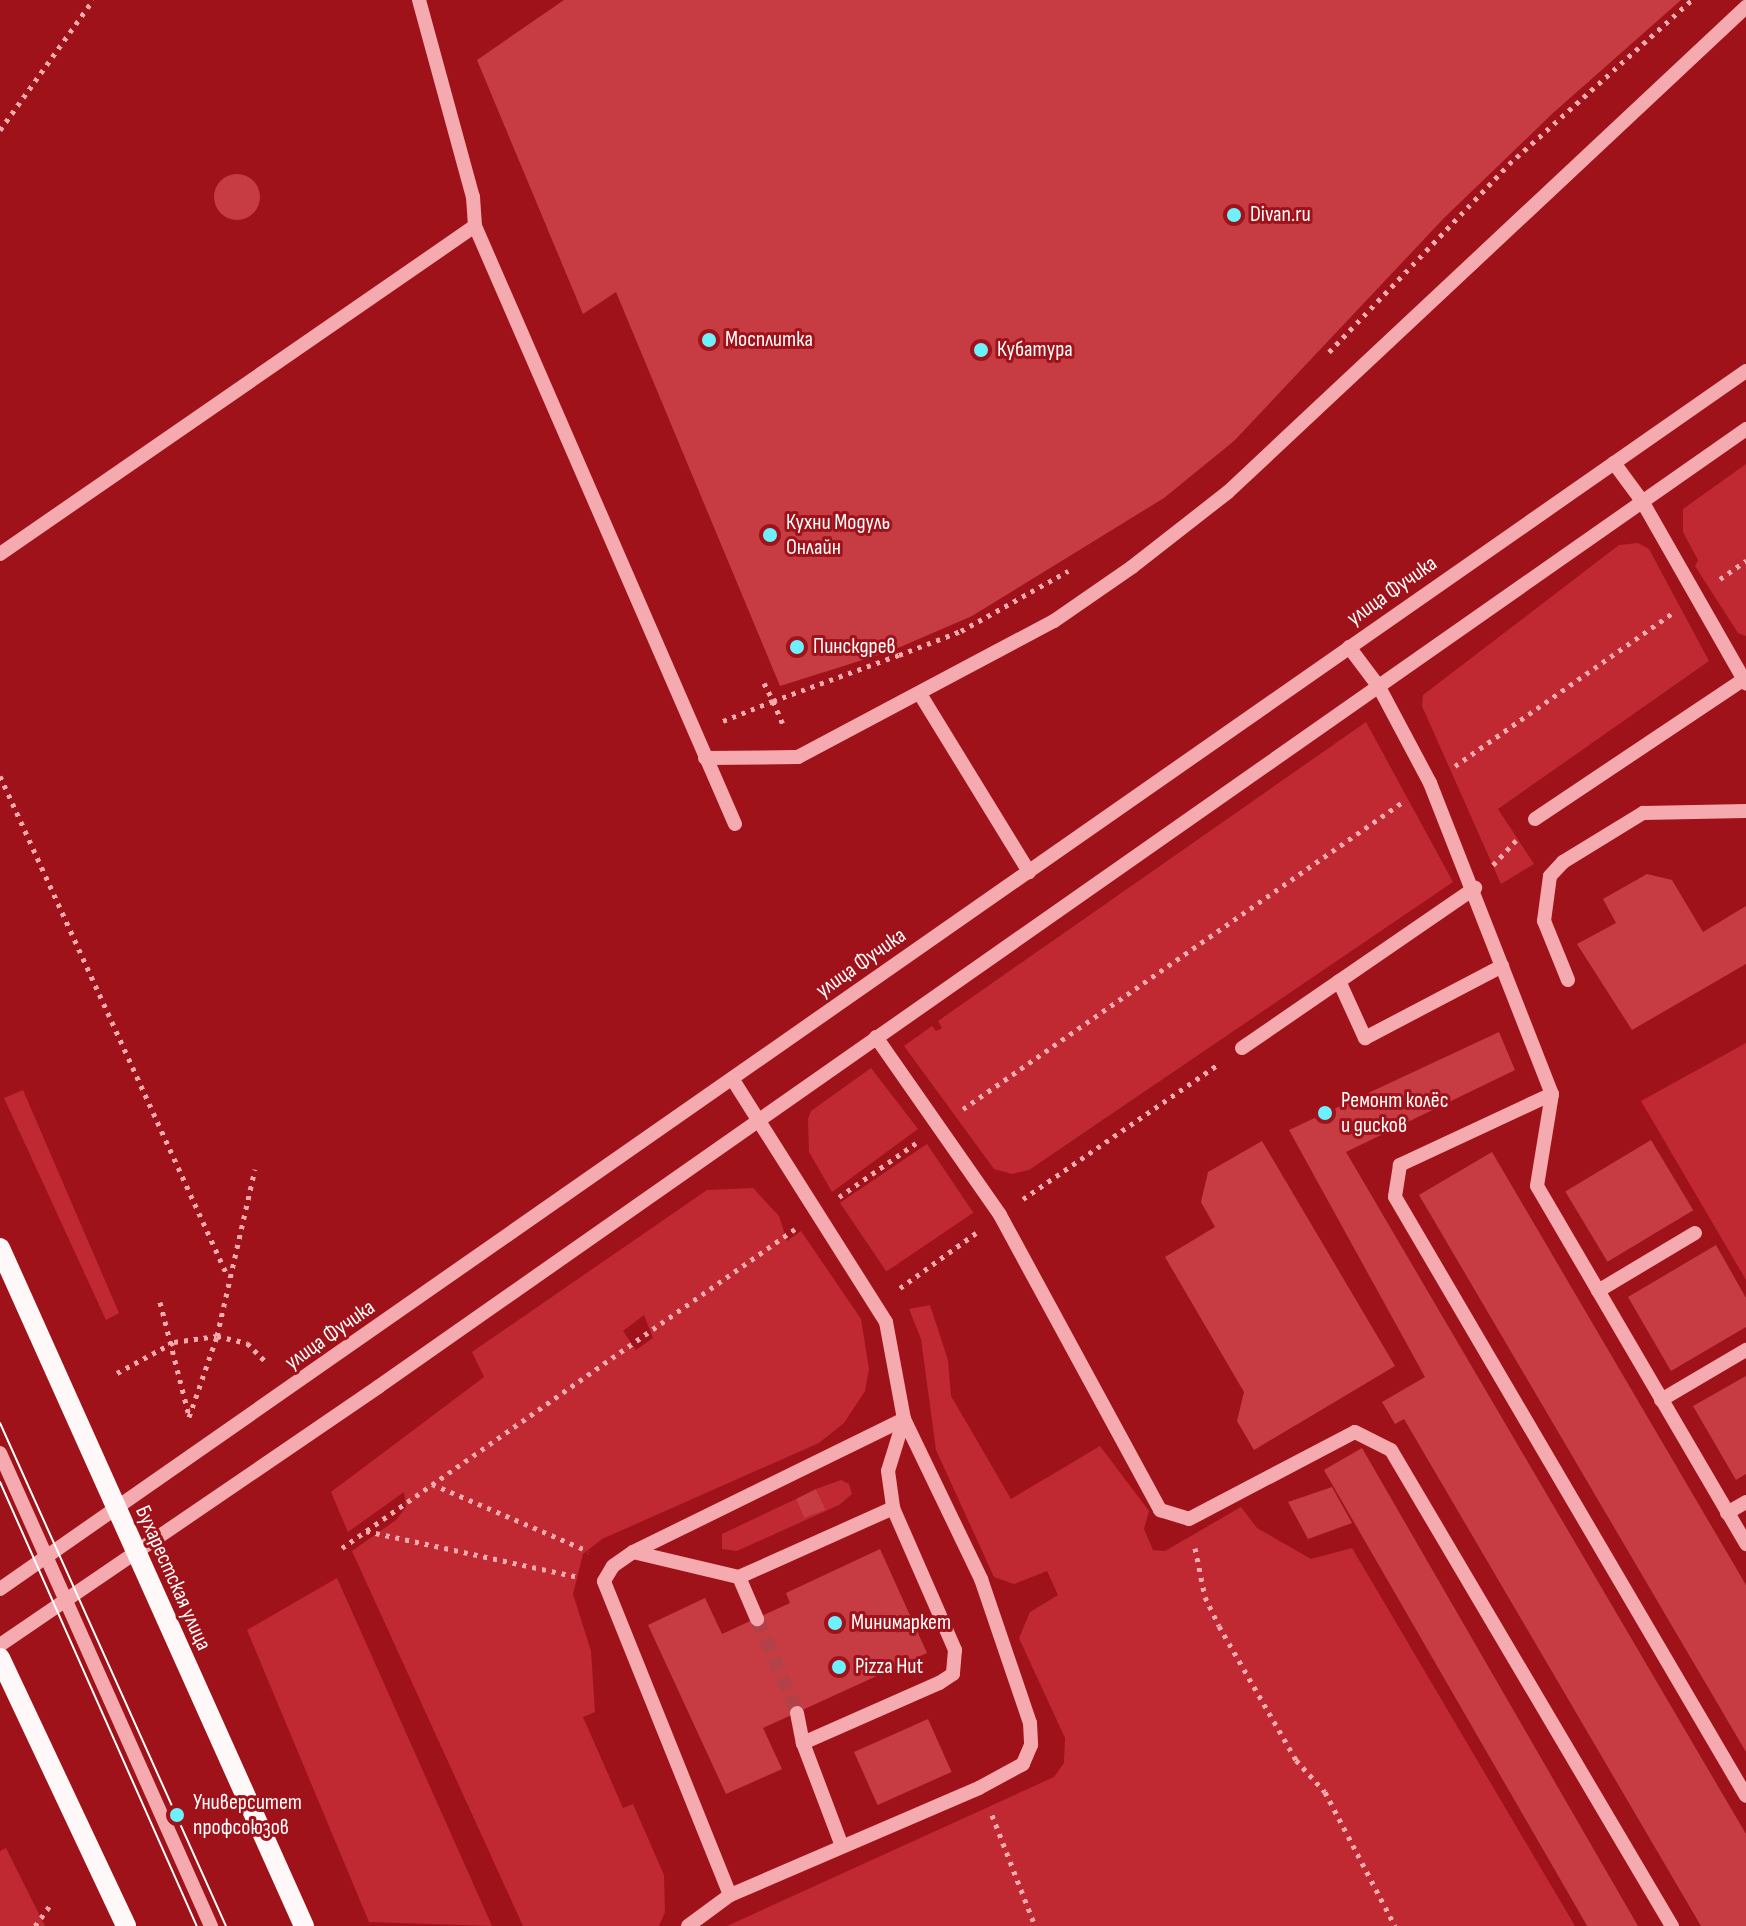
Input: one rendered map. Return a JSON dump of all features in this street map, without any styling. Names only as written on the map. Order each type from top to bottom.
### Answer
[{"type":"main road","name":"Бухарестская улица","points":[[0,1248],[304,1926]]},
{"type":"main road","points":[[0,1658],[126,1926]]},
{"type":"street","points":[[435,0],[418,6],[473,197],[475,226],[735,824]]},
{"type":"street","points":[[705,758],[798,757],[1054,621],[1228,492],[1746,7]]},
{"type":"street","points":[[0,554],[475,226]]},
{"type":"street","name":"улица Фучика","points":[[0,1589],[1746,371]]},
{"type":"street","points":[[0,1645],[134,1549],[378,1387],[1746,429]]},
{"type":"street","points":[[1535,819],[1745,680],[1642,501],[1614,463]]},
{"type":"street","points":[[1349,647],[1379,687],[1430,783],[1475,888],[1552,1094],[1537,1186],[1746,1544]]},
{"type":"street","points":[[920,694],[1029,872]]},
{"type":"street","points":[[1568,980],[1544,921],[1550,876],[1563,862],[1643,813],[1746,811]]},
{"type":"street","points":[[1242,1048],[1475,888]]},
{"type":"street","points":[[1339,981],[1365,1038],[1502,966]]},
{"type":"street","points":[[876,1037],[1000,1215],[1151,1498],[1173,1519],[1189,1519],[1355,1432],[1391,1450],[1672,1926]]},
{"type":"street","points":[[688,1926],[730,1895],[979,1788],[1023,1764],[1031,1745],[1030,1723],[981,1579],[904,1419],[894,1346],[876,1305],[820,1211],[733,1080]]},
{"type":"street","points":[[1552,1094],[1400,1165],[1395,1197],[1746,1796]]},
{"type":"street","points":[[1598,1291],[1695,1233]]},
{"type":"street","points":[[1661,1400],[1746,1350]]},
{"type":"street","points":[[803,1743],[953,1674],[955,1650],[893,1508],[888,1471],[904,1419]]},
{"type":"street","points":[[730,1895],[611,1607],[604,1581],[613,1566],[633,1552],[904,1419]]},
{"type":"street","points":[[0,1453],[211,1926]]},
{"type":"street","points":[[1727,1513],[1746,1502]]},
{"type":"street","points":[[633,1552],[739,1577],[893,1508]]},
{"type":"street","points":[[739,1577],[757,1619]]},
{"type":"street","points":[[797,1713],[803,1743],[842,1846]]},
{"type":"path","points":[[0,130],[93,0]]},
{"type":"path","points":[[1324,357],[1509,164],[1692,0]]},
{"type":"path","points":[[342,1548],[1746,561]]},
{"type":"path","points":[[695,733],[961,631],[1077,565]]},
{"type":"path","points":[[764,683],[773,701]]},
{"type":"path","points":[[0,776],[228,1277]]},
{"type":"path","points":[[1475,888],[1535,819]]},
{"type":"path","points":[[876,1305],[1242,1048]]},
{"type":"path","points":[[160,1302],[174,1342],[189,1417],[217,1336],[255,1169]]},
{"type":"path","points":[[117,1373],[174,1342],[217,1336],[247,1343],[267,1363]]},
{"type":"path","points":[[431,1484],[539,1526],[598,1557]]},
{"type":"path","points":[[1189,1519],[1205,1597],[1219,1626],[1296,1760],[1325,1792],[1395,1926]]},
{"type":"path","points":[[366,1530],[516,1567],[582,1577]]},
{"type":"path","points":[[979,1788],[1035,1926]]},
{"type":"path","points":[[35,1926],[51,1904]]},
{"type":"shaded area","points":[[1746,464],[1746,636],[1738,633],[1695,566],[1698,560],[1683,532],[1683,509]]},
{"type":"shaded area","points":[[1638,543],[1649,549],[1709,661],[1498,809],[1534,864],[1501,884],[1422,706],[1423,695],[1619,545]]},
{"type":"shaded area","points":[[1366,722],[1453,882],[1029,1170],[1012,1174],[994,1169],[904,1046],[932,1026],[936,1031],[942,1028],[938,1021]]},
{"type":"shaded area","points":[[1746,1043],[1746,1280],[1641,1101]]},
{"type":"shaded area","points":[[871,1068],[918,1129],[832,1192],[809,1152],[808,1119],[811,1111]]},
{"type":"shaded area","points":[[23,1090],[119,1313],[106,1320],[4,1098]]},
{"type":"shaded area","points":[[927,1144],[973,1213],[886,1272],[840,1203]]},
{"type":"shaded area","points":[[753,1188],[779,1216],[787,1241],[801,1231],[861,1319],[869,1369],[865,1391],[844,1423],[819,1443],[602,1539],[583,1554],[573,1594],[591,1651],[595,1712],[583,1717],[623,1808],[633,1804],[664,1875],[665,1912],[659,1926],[523,1926],[352,1551],[396,1520],[406,1507],[404,1492],[348,1532],[331,1492],[484,1377],[472,1352],[707,1190]],"holes":[[[644,1315],[653,1338],[636,1350],[623,1331]]]},
{"type":"shaded area","points":[[930,1305],[948,1360],[951,1396],[1011,1499],[1100,1446],[1149,1511],[1144,1529],[1153,1550],[1165,1551],[1241,1507],[1257,1528],[1311,1559],[1352,1548],[1575,1926],[727,1926],[1054,1777],[1064,1763],[1065,1738],[1019,1638],[1030,1612],[1058,1595],[1047,1571],[1014,1584],[994,1577],[936,1450],[921,1339],[909,1309]]},
{"type":"shaded area","points":[[841,1480],[849,1484],[852,1494],[839,1505],[737,1551],[722,1549],[722,1534],[796,1499],[804,1518],[826,1510],[816,1489]]},
{"type":"shaded area","points":[[337,1578],[492,1926],[369,1922],[247,1630]]},
{"type":"shaded area","points":[[6,1848],[45,1926],[0,1926],[0,1851]]},
{"type":"building","name":"Кубатура","points":[[564,0],[1681,0],[1553,113],[1444,218],[1234,441],[1164,498],[972,616],[891,651],[780,686],[616,292],[583,314],[477,60]]},
{"type":"building","points":[[237,174],[253,181],[260,197],[253,213],[237,220],[221,213],[214,197],[221,181]]},
{"type":"building","points":[[1647,874],[1672,880],[1703,932],[1746,906],[1746,964],[1632,1030],[1577,944],[1616,923],[1603,899]]},
{"type":"building","points":[[1499,1032],[1515,1070],[1346,1152],[1746,1834],[1746,1926],[1701,1926],[1404,1419],[1395,1424],[1382,1402],[1425,1377],[1289,1130]]},
{"type":"building","points":[[1651,1140],[1693,1210],[1608,1262],[1565,1192]]},
{"type":"building","points":[[1262,1141],[1395,1366],[1254,1450],[1237,1421],[1244,1392],[1165,1257],[1215,1227],[1201,1202],[1208,1172]]},
{"type":"building","points":[[1492,1152],[1746,1585],[1746,1752],[1419,1195]]},
{"type":"building","points":[[1716,1245],[1746,1298],[1746,1327],[1671,1371],[1628,1297]]},
{"type":"building","points":[[1746,1376],[1746,1474],[1736,1480],[1693,1406]]},
{"type":"building","points":[[1362,1448],[1638,1926],[1587,1926],[1324,1470]]},
{"type":"building","points":[[1332,1487],[1352,1523],[1308,1539],[1288,1502]]},
{"type":"building","points":[[816,1489],[826,1510],[804,1518],[796,1499]]},
{"type":"building","points":[[880,1549],[927,1653],[763,1728],[782,1769],[726,1794],[648,1625],[705,1598],[722,1634],[790,1603],[786,1593]]},
{"type":"building","points":[[928,1719],[952,1772],[878,1805],[854,1752]]},
{"type":"tunnel","points":[[757,1619],[797,1713]]},
{"type":"tram line","points":[[0,1423],[226,1926]]},
{"type":"tram line","points":[[0,1482],[197,1926]]},
{"type":"place","name":"Divan.ru","points":[[1234,215]]},
{"type":"place","name":"Мосплитка","points":[[709,340]]},
{"type":"place","name":"Кубатура","points":[[981,350]]},
{"type":"place","name":"Кухни Модуль Онлайн","points":[[770,535]]},
{"type":"place","name":"Пинскдрев","points":[[797,647]]},
{"type":"place","name":"Ремонт колёс и дисков","points":[[1325,1113]]},
{"type":"place","name":"Минимаркет","points":[[835,1623]]},
{"type":"place","name":"Pizza Hut","points":[[839,1667]]},
{"type":"place","name":"Университет профсоюзов","points":[[177,1815]]}]
